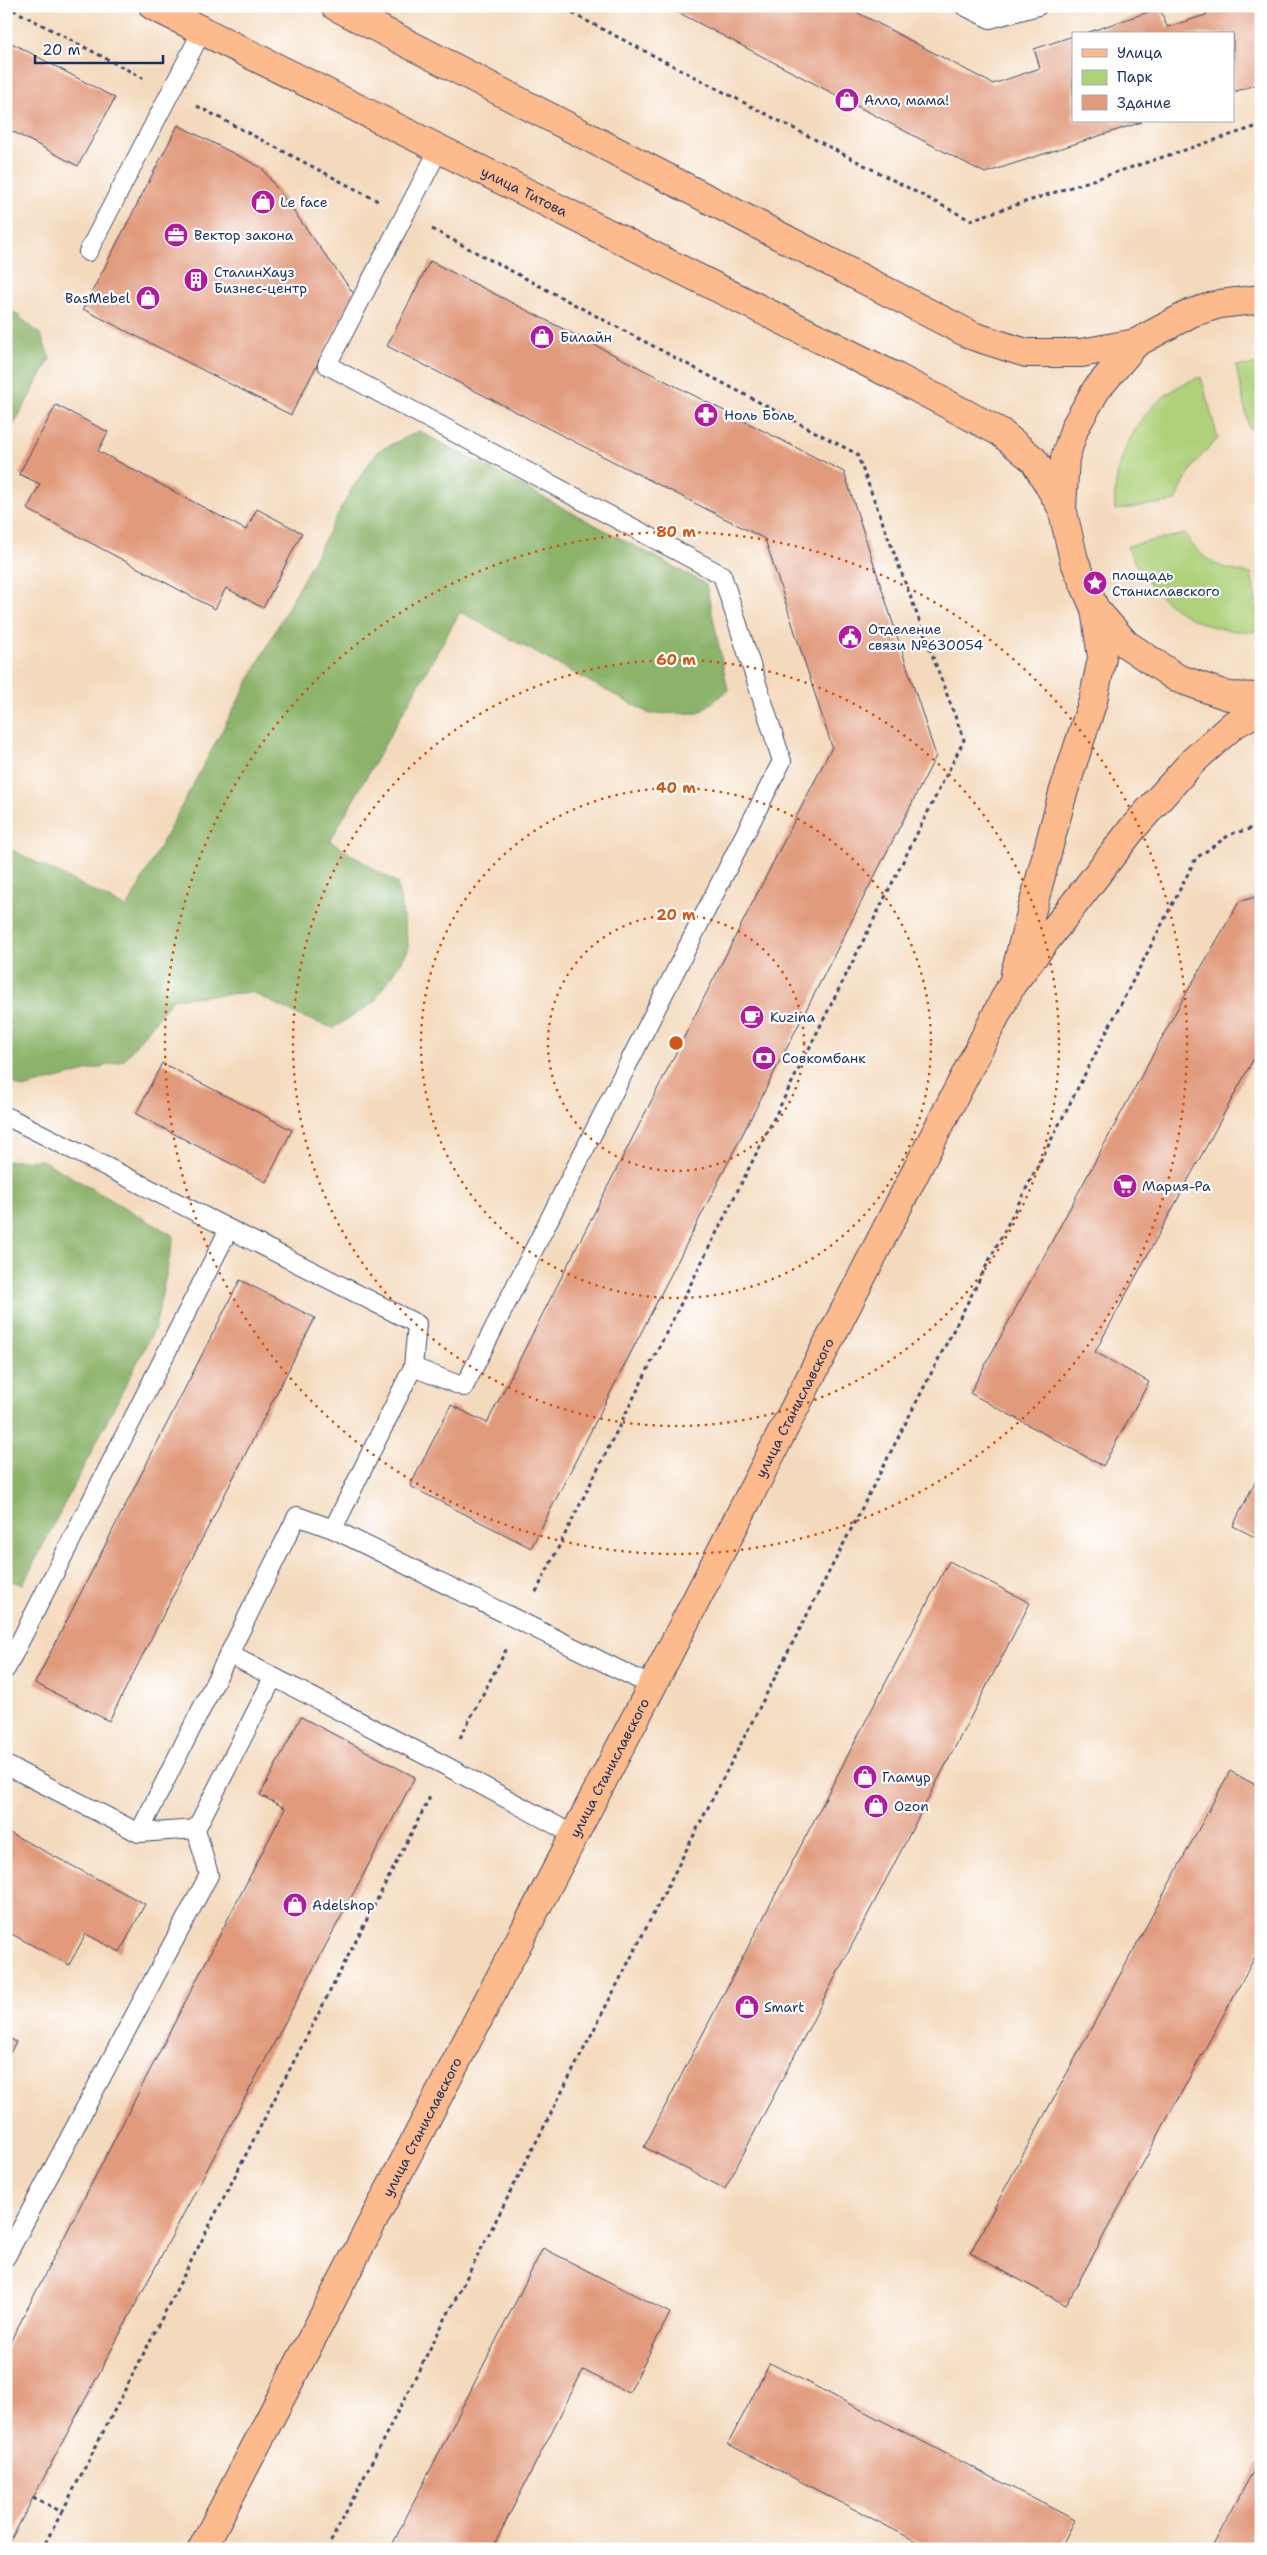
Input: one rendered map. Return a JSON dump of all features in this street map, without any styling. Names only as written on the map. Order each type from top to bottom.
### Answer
[{"type":"main road","name":"улица Титова","points":[[153,6],[896,377],[1000,432],[1034,460],[1062,508]]},
{"type":"main road","points":[[335,6],[925,312],[973,336],[1026,353],[1081,353],[1136,343],[1191,314],[1220,304],[1257,296]]},
{"type":"main road","points":[[1012,984],[1063,793],[1094,701],[1102,658],[1095,609],[1074,560],[1062,508],[1066,458],[1076,427],[1096,390],[1136,343]]},
{"type":"main road","points":[[1095,609],[1126,644],[1177,678],[1228,696],[1261,698]]},
{"type":"main road","points":[[1012,984],[1133,828],[1193,761],[1233,725],[1261,709]]},
{"type":"main road","name":"улица Станиславского","points":[[202,2549],[652,1686],[1012,984]]},
{"type":"lane","points":[[964,6],[990,19],[1038,6]]},
{"type":"lane","points":[[88,252],[202,31]]},
{"type":"lane","points":[[413,1367],[464,1387],[782,761],[722,575],[327,365],[439,149]]},
{"type":"lane","points":[[6,1116],[416,1324],[413,1367],[333,1529]]},
{"type":"lane","points":[[6,1669],[229,1229]]},
{"type":"lane","points":[[139,1834],[297,1516],[333,1529],[652,1686]]},
{"type":"lane","points":[[228,1654],[446,1766],[574,1835]]},
{"type":"lane","points":[[6,2257],[209,1875],[196,1829],[274,1678]]},
{"type":"lane","points":[[6,1765],[139,1834],[196,1829]]},
{"type":"path","points":[[6,6],[857,454],[964,740],[520,1622],[42,2549]]},
{"type":"path","points":[[558,6],[970,220],[1261,125]]},
{"type":"path","points":[[327,2549],[1196,858],[1231,834],[1261,826]]},
{"type":"path","points":[[33,2496],[62,2512]]},
{"type":"green space","points":[[14,312],[41,335],[50,359],[6,439],[6,313]]},
{"type":"green space","points":[[1236,366],[1261,366],[1261,431],[1249,428]]},
{"type":"green space","points":[[1201,377],[1218,439],[1204,452],[1193,467],[1176,501],[1115,510],[1115,489],[1119,468],[1136,428],[1149,411],[1164,397],[1181,385]]},
{"type":"green space","points":[[419,431],[706,584],[728,690],[699,713],[650,714],[460,612],[330,841],[397,883],[409,949],[374,1002],[333,1028],[300,1016],[251,992],[173,999],[123,1061],[23,1088],[6,1080],[6,847],[127,908],[352,488],[378,451]]},
{"type":"green space","points":[[1185,534],[1198,551],[1212,562],[1229,569],[1251,574],[1261,631],[1238,631],[1217,628],[1197,621],[1179,611],[1163,599],[1149,584],[1127,546]]},
{"type":"green space","points":[[42,1160],[174,1236],[155,1328],[23,1584],[6,1580],[6,1161]]},
{"type":"building","points":[[666,6],[845,6],[993,84],[1040,68],[1034,49],[1072,36],[1072,122],[1142,122],[985,173]]},
{"type":"building","points":[[1210,6],[1261,6],[1261,83],[1234,92],[1234,32],[1089,32],[1160,8],[1167,27],[1206,15]]},
{"type":"building","points":[[6,40],[115,98],[78,166],[6,128]]},
{"type":"building","name":"СталинХауз Бизнес-центр","points":[[178,125],[262,168],[354,294],[291,415],[83,309]]},
{"type":"building","points":[[430,261],[844,472],[936,756],[531,1548],[410,1486],[451,1405],[487,1423],[832,747],[765,539],[387,346]]},
{"type":"building","points":[[56,405],[108,432],[98,451],[246,530],[257,509],[302,533],[263,608],[226,588],[215,609],[27,509],[40,484],[19,474]]},
{"type":"building","points":[[1261,895],[1261,1050],[1259,1049],[1095,1352],[1149,1382],[1103,1466],[970,1393],[1179,1006],[1239,902]]},
{"type":"building","points":[[162,1063],[292,1130],[266,1182],[136,1114]]},
{"type":"building","points":[[240,1280],[315,1318],[109,1721],[35,1683]]},
{"type":"building","points":[[1261,1470],[1261,1540],[1233,1526]]},
{"type":"building","points":[[949,1561],[1030,1603],[725,2189],[644,2147]]},
{"type":"building","points":[[301,1717],[415,1777],[6,2549],[6,2350],[285,1808],[260,1795]]},
{"type":"building","points":[[1230,1771],[1261,1788],[1261,1946],[1066,2305],[970,2253]]},
{"type":"building","points":[[6,1831],[145,1904],[120,1952],[86,1934],[69,1965],[6,1931],[6,1888],[9,1884],[6,1882]]},
{"type":"building","points":[[6,2036],[16,2042],[6,2060]]},
{"type":"building","points":[[543,2248],[670,2313],[629,2393],[583,2370],[492,2549],[390,2549]]},
{"type":"building","points":[[770,2363],[1075,2520],[1060,2549],[931,2549],[728,2444]]},
{"type":"building","points":[[1257,2464],[1261,2466],[1261,2549],[1211,2549]]},
{"type":"place","name":"Алло, мама!","points":[[847,100]]},
{"type":"place","name":"Le face","points":[[263,202]]},
{"type":"place","name":"Вектор закона","points":[[176,235]]},
{"type":"place","name":"СталинХауз Бизнес-центр","points":[[196,280]]},
{"type":"place","name":"BasMebel","points":[[148,298]]},
{"type":"place","name":"Билайн","points":[[542,337]]},
{"type":"place","name":"Ноль Боль","points":[[706,415]]},
{"type":"place","name":"площадь Станиславского","points":[[1095,583]]},
{"type":"place","name":"Отделение связи №630054","points":[[850,637]]},
{"type":"place","name":"Kuzina","points":[[752,1017]]},
{"type":"place","name":"Совкомбанк","points":[[764,1058]]},
{"type":"place","name":"Мария-Ра","points":[[1125,1186]]},
{"type":"place","name":"Гламур","points":[[865,1777]]},
{"type":"place","name":"Ozon","points":[[876,1806]]},
{"type":"place","name":"Adelshop","points":[[295,1905]]},
{"type":"place","name":"Smart","points":[[747,2007]]}]
